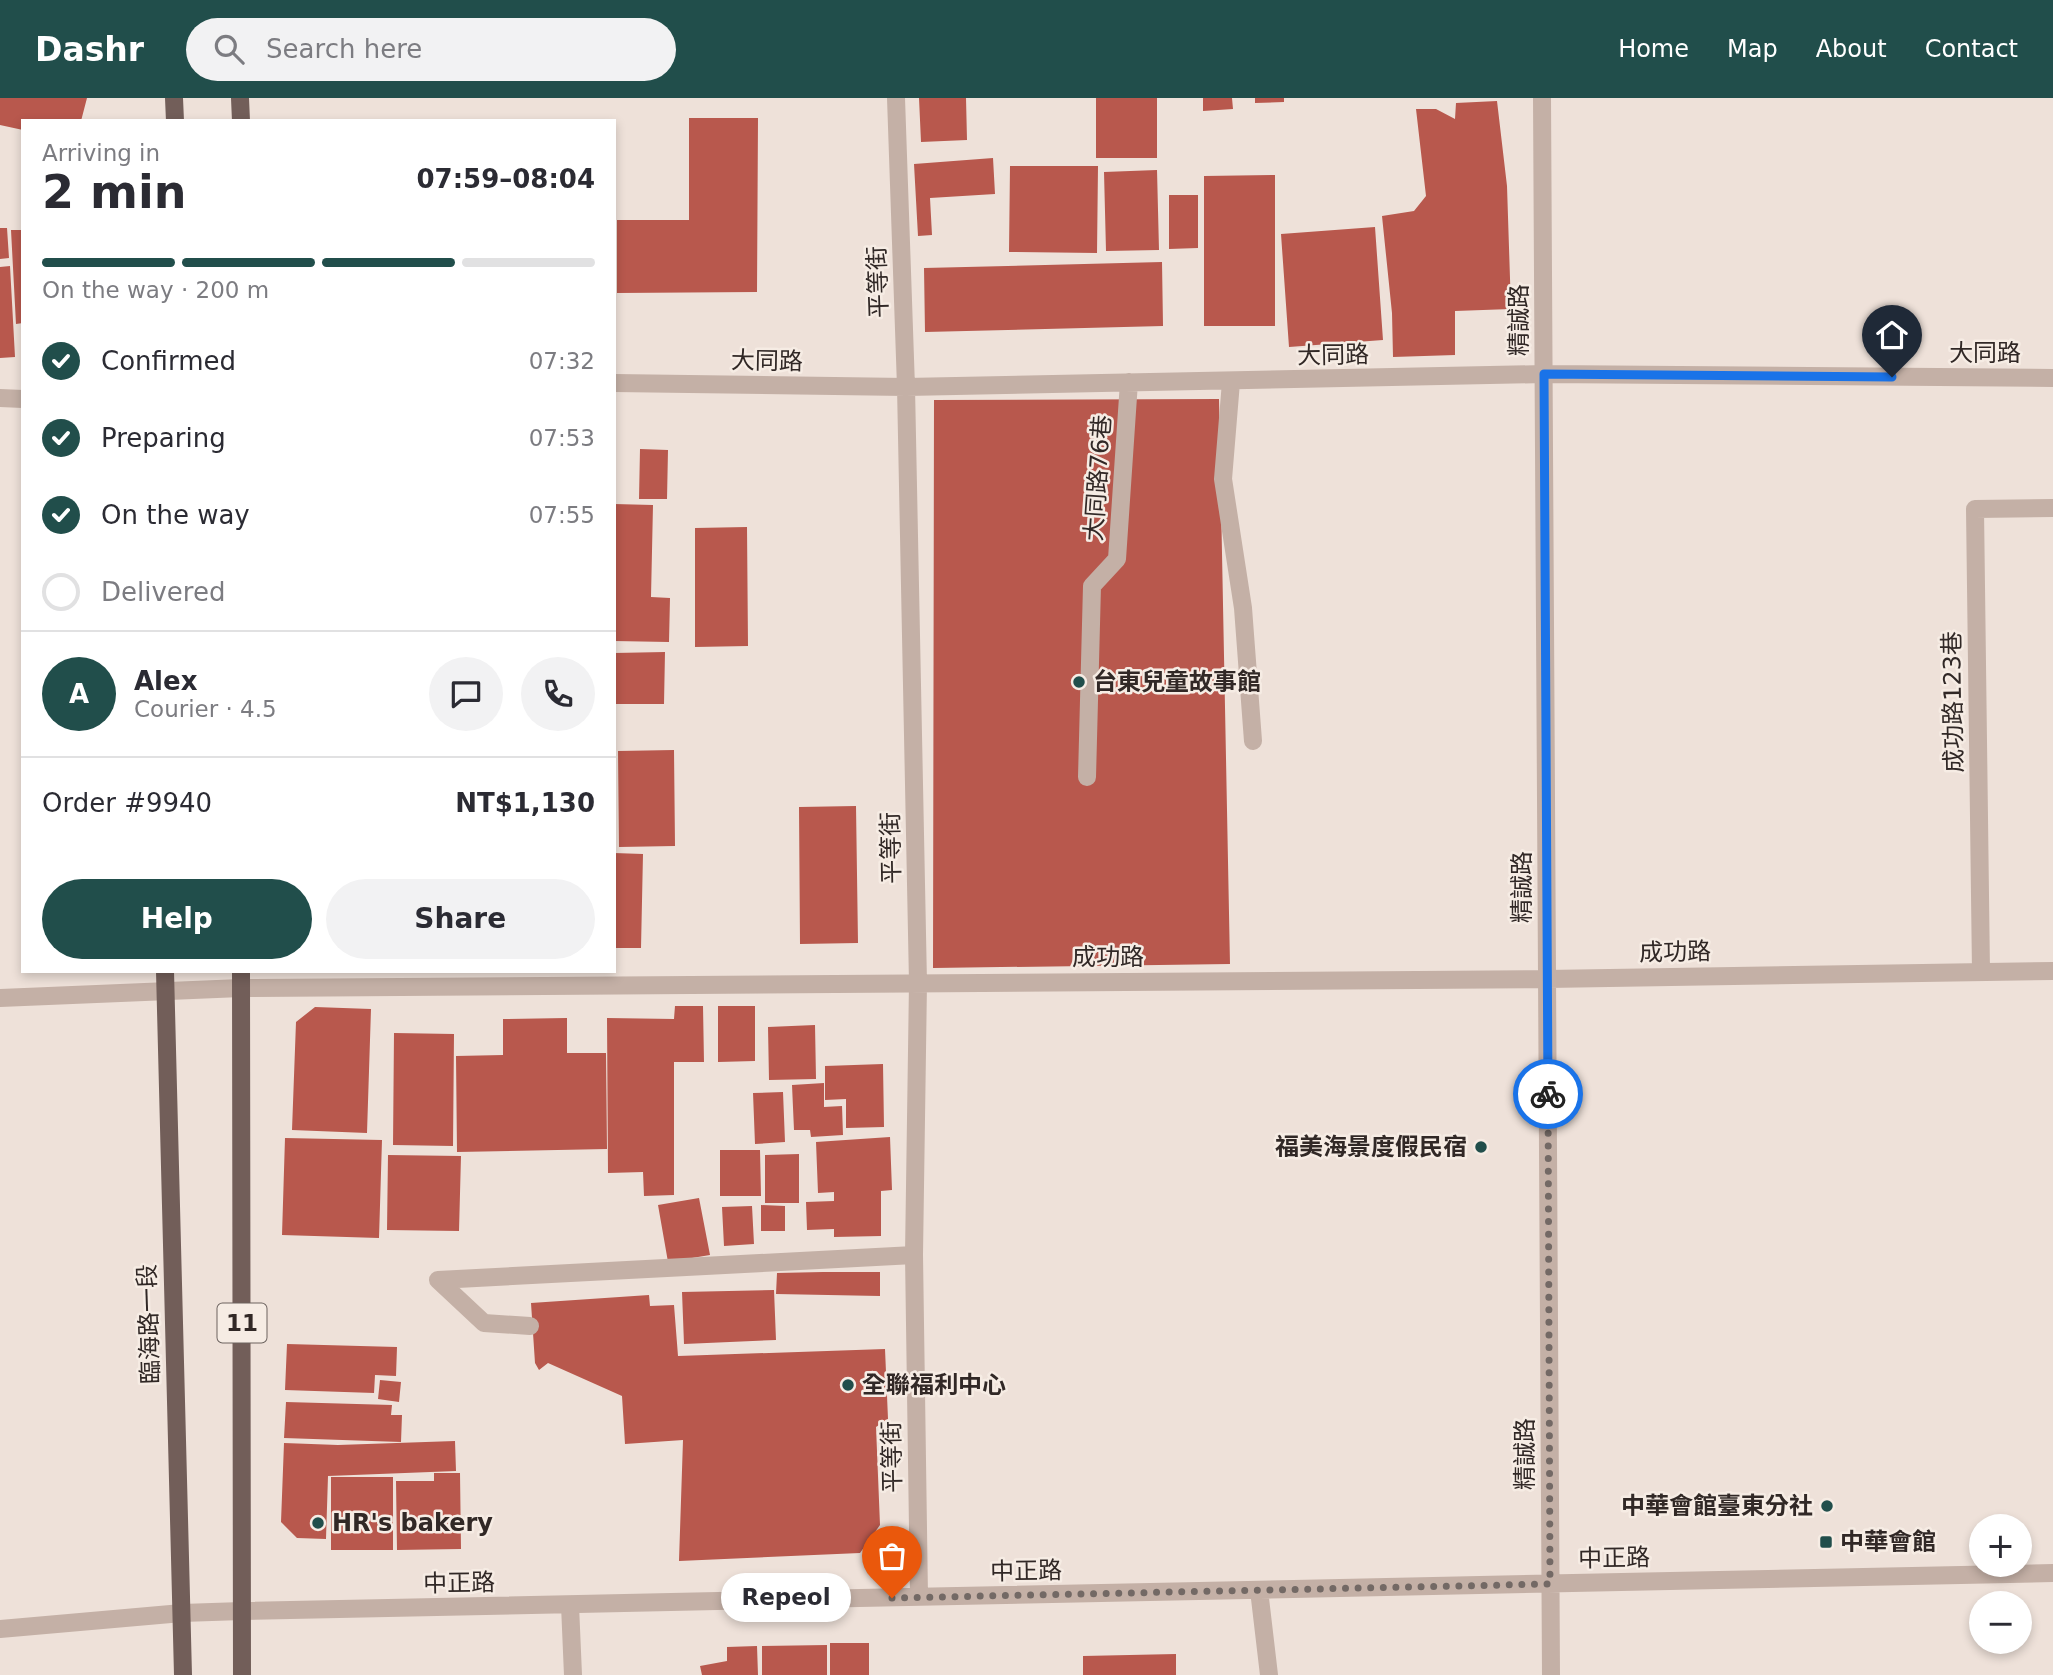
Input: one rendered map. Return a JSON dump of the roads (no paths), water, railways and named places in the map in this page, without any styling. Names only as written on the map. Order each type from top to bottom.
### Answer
[{"type":"main road","points":[[174,98],[175,119]]},
{"type":"main road","points":[[240,98],[241,119]]},
{"type":"main road","name":"臨海路一段","points":[[164,973],[183,1675]]},
{"type":"main road","name":"11","points":[[241,980],[242,1675]]},
{"type":"street","name":"平等街","points":[[896,98],[906,387],[918,983],[914,1255],[919,1597]]},
{"type":"street","name":"精誠路","points":[[1542,98],[1551,1675]]},
{"type":"street","name":"大同路","points":[[616,383],[906,387],[1544,374],[2053,378]]},
{"type":"street","name":"大同路76巷","points":[[1087,777],[1092,586],[1117,559],[1129,382]]},
{"type":"street","points":[[1231,382],[1223,479],[1243,608],[1253,741]]},
{"type":"street","points":[[0,398],[21,398]]},
{"type":"street","name":"成功路123巷","points":[[1981,972],[1975,509],[2053,508]]},
{"type":"street","name":"成功路","points":[[0,998],[164,992],[241,980],[918,983],[1547,979],[2053,971]]},
{"type":"street","points":[[530,1326],[484,1323],[438,1280],[914,1255]]},
{"type":"street","name":"中正路","points":[[0,1629],[181,1613],[242,1611],[2053,1573]]},
{"type":"street","points":[[1259,1590],[1269,1675]]},
{"type":"street","points":[[570,1605],[573,1675]]},
{"type":"place","name":"台東兒童故事館","points":[[1079,682]]},
{"type":"place","name":"福美海景度假民宿","points":[[1481,1147]]},
{"type":"place","name":"全聯福利中心","points":[[848,1385]]},
{"type":"place","name":"中華會館臺東分社","points":[[1827,1506]]},
{"type":"place","name":"HR's bakery","points":[[318,1523]]},
{"type":"place","name":"中華會館","points":[[1826,1542]]},
{"type":"place","name":"Repeol","points":[[892,1598]]}]
